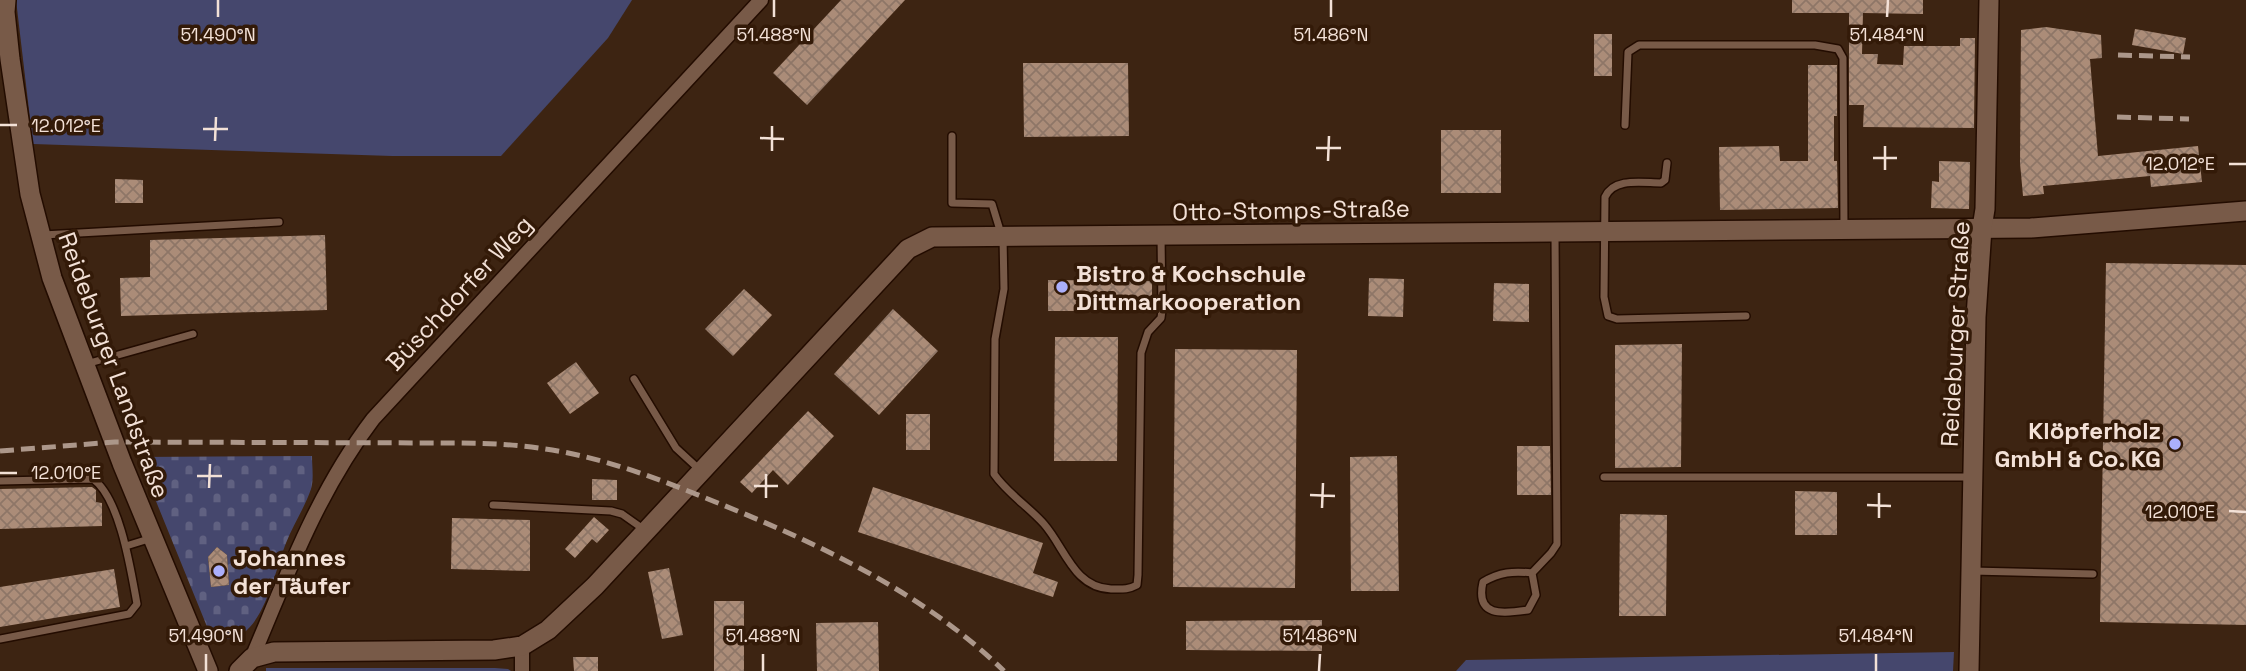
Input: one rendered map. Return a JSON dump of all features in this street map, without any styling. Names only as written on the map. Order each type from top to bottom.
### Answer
[{"type":"street","name":"Reideburger Landstraße","points":[[6,0],[6,24],[22,147],[39,235],[52,278],[85,364],[208,671]]},
{"type":"street","name":"Büschdorfer Weg","points":[[246,664],[310,521],[335,473],[361,435],[761,0]]},
{"type":"street","name":"Reideburger Straße","points":[[1969,671],[1976,317],[1985,209],[1989,0]]},
{"type":"street","name":"Otto-Stomps-Straße","points":[[246,664],[274,652],[494,650],[522,646],[548,630],[595,586],[703,472],[908,249],[932,237],[2031,228],[2246,211]]},
{"type":"street","points":[[522,646],[522,671]]},
{"type":"lane","points":[[1625,125],[1628,52],[1639,45],[1815,45],[1838,49],[1843,58],[1844,229]]},
{"type":"lane","points":[[952,136],[952,203],[992,204],[999,227],[1004,289],[995,339],[994,474],[1005,490],[1035,514],[1049,530],[1077,575],[1099,589],[1129,589],[1137,585],[1141,353],[1148,332],[1161,318],[1161,235]]},
{"type":"lane","points":[[1667,163],[1665,180],[1661,183],[1623,183],[1607,191],[1604,203],[1604,298],[1608,316],[1617,319],[1746,316]]},
{"type":"lane","points":[[39,235],[279,222]]},
{"type":"lane","points":[[1532,573],[1557,544],[1555,232]]},
{"type":"lane","points":[[85,364],[193,334]]},
{"type":"lane","points":[[634,379],[676,447],[703,472]]},
{"type":"lane","points":[[1604,477],[1973,477]]},
{"type":"lane","name":"Reideburger Landstraße","points":[[0,481],[93,479],[103,486],[126,546],[137,604],[129,614],[0,639]]},
{"type":"lane","points":[[493,505],[611,510],[622,514],[646,531]]},
{"type":"lane","name":"Reideburger Landstraße","points":[[126,546],[153,538]]},
{"type":"lane","points":[[1514,571],[1532,573],[1536,595],[1528,610],[1495,612],[1484,605],[1480,596],[1483,582],[1497,574],[1514,571]]},
{"type":"lane","points":[[1971,571],[2093,574]]},
{"type":"green space","points":[[16,0],[632,0],[608,38],[501,156],[392,156],[33,144]]},
{"type":"green space","points":[[312,456],[313,477],[306,503],[286,543],[258,616],[249,628],[238,636],[219,639],[210,632],[138,457]],"holes":[[[217,547],[227,555],[229,585],[211,587],[208,557]]]},
{"type":"green space","points":[[1954,652],[1953,671],[1456,671],[1466,660]]},
{"type":"green space","points":[[266,668],[495,668],[511,671],[266,671]]},
{"type":"building","points":[[841,0],[905,0],[807,105],[773,73]]},
{"type":"building","points":[[1792,0],[1923,0],[1923,14],[1863,13],[1862,54],[1878,54],[1877,64],[1903,65],[1904,46],[1960,46],[1960,38],[1975,38],[1974,128],[1863,127],[1864,105],[1849,105],[1849,13],[1792,13]]},
{"type":"building","points":[[2046,27],[2101,35],[2102,58],[2090,59],[2098,156],[2198,146],[2202,182],[2151,187],[2150,176],[2043,186],[2044,194],[2023,196],[2020,163],[2021,30]]},
{"type":"building","points":[[2135,29],[2186,38],[2183,54],[2132,45]]},
{"type":"building","points":[[1594,34],[1612,34],[1612,76],[1594,76]]},
{"type":"building","points":[[1023,63],[1128,63],[1129,136],[1024,137]]},
{"type":"building","points":[[1808,65],[1837,65],[1834,161],[1837,161],[1838,208],[1720,210],[1719,147],[1779,146],[1780,161],[1808,161]]},
{"type":"building","points":[[1441,130],[1501,130],[1501,193],[1441,193]]},
{"type":"building","points":[[1939,161],[1970,162],[1969,209],[1931,208],[1932,181],[1939,182]]},
{"type":"building","points":[[115,179],[143,180],[143,203],[115,203]]},
{"type":"building","points":[[325,235],[327,310],[121,316],[120,278],[150,277],[150,240]]},
{"type":"building","name":"Klöpferholz GmbH & Co. KG","points":[[2106,263],[2246,265],[2246,625],[2100,622]]},
{"type":"building","points":[[1369,278],[1404,279],[1403,317],[1368,316]]},
{"type":"building","points":[[1048,280],[1152,281],[1152,311],[1048,311]]},
{"type":"building","points":[[1494,283],[1529,284],[1529,322],[1493,321]]},
{"type":"building","points":[[744,289],[772,315],[733,356],[705,329]]},
{"type":"building","points":[[893,309],[938,351],[879,415],[834,374]]},
{"type":"building","points":[[1055,337],[1118,337],[1117,461],[1054,461]]},
{"type":"building","points":[[1682,344],[1681,467],[1615,468],[1615,345]]},
{"type":"building","points":[[1175,349],[1297,350],[1295,588],[1173,587]]},
{"type":"building","points":[[576,362],[599,393],[570,414],[547,383]]},
{"type":"building","points":[[808,411],[834,436],[788,485],[773,470],[752,493],[740,482]]},
{"type":"building","points":[[906,414],[930,414],[930,450],[906,450]]},
{"type":"building","points":[[1517,446],[1550,446],[1551,495],[1517,495]]},
{"type":"building","points":[[1397,456],[1399,591],[1351,591],[1350,457]]},
{"type":"building","points":[[592,479],[617,480],[617,500],[592,500]]},
{"type":"building","points":[[92,487],[96,490],[96,502],[102,503],[102,526],[0,529],[0,489]]},
{"type":"building","points":[[873,487],[1043,543],[1033,573],[1058,582],[1053,597],[858,532]]},
{"type":"building","points":[[1795,491],[1837,492],[1837,535],[1795,535]]},
{"type":"building","points":[[1620,514],[1667,515],[1666,616],[1619,616]]},
{"type":"building","points":[[594,517],[609,530],[597,543],[592,539],[575,558],[565,549]]},
{"type":"building","points":[[452,518],[530,520],[530,571],[451,569]]},
{"type":"building","name":"Johannes der Täufer","points":[[217,547],[227,555],[229,585],[211,587],[208,557]]},
{"type":"building","points":[[669,568],[683,635],[662,639],[648,572]]},
{"type":"building","points":[[114,569],[120,607],[0,627],[0,587]]},
{"type":"building","points":[[714,601],[744,601],[744,671],[714,671]]},
{"type":"building","points":[[1322,620],[1322,651],[1186,650],[1186,621]]},
{"type":"building","points":[[878,622],[879,671],[817,671],[816,623]]},
{"type":"building","points":[[573,657],[598,657],[598,671],[574,671]]},
{"type":"railway","points":[[2118,55],[2190,57]]},
{"type":"railway","points":[[2117,117],[2189,119]]},
{"type":"railway","points":[[0,451],[115,442],[482,443],[542,448],[573,454],[675,486],[748,515],[826,551],[902,592],[938,616],[1004,671]]},
{"type":"place","name":"Bistro & Kochschule Dittmarkooperation","points":[[1062,287]]},
{"type":"place","name":"Klöpferholz GmbH & Co. KG","points":[[2175,444]]},
{"type":"place","name":"Johannes der Täufer","points":[[219,571]]}]
